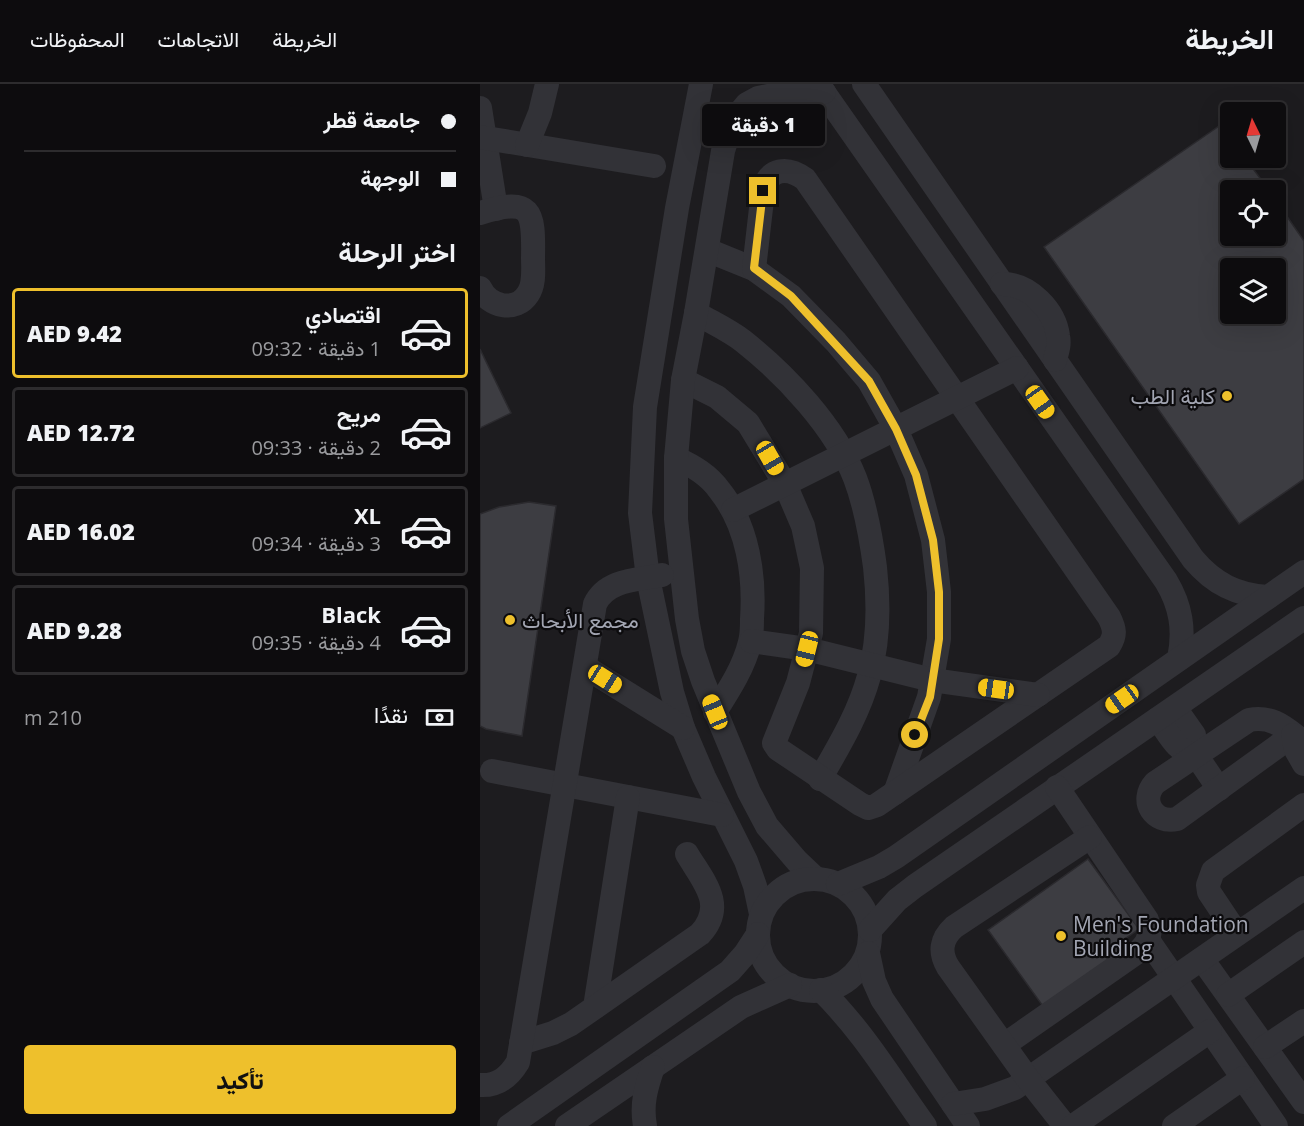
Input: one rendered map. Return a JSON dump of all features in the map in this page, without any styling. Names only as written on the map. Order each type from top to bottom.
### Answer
[{"type":"street","points":[[527,145],[540,113],[547,84]]},
{"type":"street","points":[[701,84],[677,208],[645,407],[640,513],[648,578],[672,692],[683,728],[704,777],[746,861],[755,886],[760,924],[758,943],[764,960],[775,975],[800,989],[821,990],[846,981],[859,968],[869,941],[897,900],[1304,618]]},
{"type":"street","points":[[864,84],[1203,570],[1226,587],[1254,596],[1268,597]]},
{"type":"street","points":[[826,881],[767,826],[749,792],[715,712],[693,651],[676,519],[676,458],[683,380],[723,151],[730,128],[747,104],[765,96],[821,88],[1173,593],[1181,619],[1179,659]]},
{"type":"street","points":[[480,108],[488,211],[518,207],[524,209],[532,219],[534,226],[532,287],[523,300],[508,306],[493,303],[487,299],[480,288]]},
{"type":"street","points":[[482,138],[654,166]]},
{"type":"street","points":[[683,380],[717,397],[748,423],[785,484],[803,526],[812,568],[811,633],[798,683],[774,742],[778,749],[820,779],[868,808],[877,805],[1109,646],[1114,638],[1114,627],[1109,617],[805,178],[796,172],[786,170],[766,179],[754,268]]},
{"type":"street","points":[[707,250],[754,268],[791,296],[836,342],[869,381],[896,429],[916,475],[933,540],[939,592],[939,639],[930,697],[894,793]]},
{"type":"street","points":[[696,313],[742,340],[796,390],[844,455],[855,478],[871,531],[877,588],[877,633],[869,676],[852,724],[820,779]]},
{"type":"street","points":[[733,510],[1017,368]]},
{"type":"street","points":[[676,458],[705,474],[720,490],[733,510],[748,553],[753,598],[751,640],[737,675],[715,712]]},
{"type":"street","points":[[480,1085],[493,1084],[508,1076],[518,1062],[595,604],[610,587],[682,571]]},
{"type":"street","points":[[826,881],[879,867],[896,857],[1304,572]]},
{"type":"street","points":[[751,640],[807,649],[932,680],[1038,695]]},
{"type":"street","points":[[585,667],[683,728]]},
{"type":"street","points":[[1166,713],[1177,746],[1183,751],[1196,755],[1219,789]]},
{"type":"street","points":[[1258,718],[1276,721],[1298,739],[1219,789],[1177,819],[1163,819],[1152,811],[1148,799],[1151,788],[1240,724],[1258,718]]},
{"type":"street","points":[[1298,739],[1296,750],[1304,764]]},
{"type":"street","points":[[492,771],[722,816]]},
{"type":"street","points":[[1004,1045],[1139,951],[1148,940],[1147,920],[1057,787]]},
{"type":"street","points":[[595,1007],[628,797]]},
{"type":"street","points":[[1237,934],[1212,899],[1208,885],[1209,878],[1218,866],[1304,805]]},
{"type":"street","points":[[1065,1126],[1028,1079],[944,960],[942,953],[945,939],[954,927],[1090,837]]},
{"type":"street","points":[[521,1043],[553,1033],[571,1024],[700,934],[710,921],[712,898],[687,854]]},
{"type":"street","points":[[509,1126],[730,971],[745,954],[760,924],[766,904],[782,888],[804,879],[826,881],[846,889],[860,902],[865,911],[874,981],[882,999],[968,1126]]},
{"type":"street","points":[[953,1104],[969,1103],[1000,1094],[1028,1079],[1304,888]]},
{"type":"street","points":[[1148,940],[1243,1078],[1265,1122]]},
{"type":"street","points":[[1228,995],[1304,942]]},
{"type":"street","points":[[1202,958],[1304,1102]]},
{"type":"street","points":[[567,1126],[741,1007],[790,985]]},
{"type":"street","points":[[821,990],[840,1008],[869,1043],[920,1124]]},
{"type":"street","points":[[1265,1047],[1304,1021]]},
{"type":"street","points":[[1073,1126],[1210,1031]]},
{"type":"street","points":[[645,1126],[642,1110],[644,1093],[653,1067]]},
{"type":"street","points":[[1174,1126],[1243,1078]]},
{"type":"shaded area","points":[[480,84],[1304,84],[1304,1126],[480,1126]]},
{"type":"building","name":"كلية الطب","points":[[1220,125],[1220,168],[1252,168],[1262,180],[1220,180],[1220,246],[1286,246],[1286,215],[1304,241],[1304,479],[1239,524],[1044,247]]},
{"type":"building","points":[[480,349],[511,413],[480,428]]},
{"type":"building","name":"مجمع الأبحاث","points":[[529,502],[556,506],[522,736],[480,726],[480,514],[499,507]]},
{"type":"building","name":"Men's Foundation Building","points":[[1088,859],[1139,929],[1119,943],[1126,952],[1045,1009],[988,930]]},
{"type":"place","name":"كلية الطب","points":[[1227,396]]},
{"type":"place","name":"مجمع الأبحاث","points":[[510,620]]},
{"type":"place","name":"Men's Foundation Building","points":[[1061,936]]},
{"type":"route","points":[[763,191],[754,268],[791,296],[836,342],[869,381],[896,429],[916,475],[933,540],[939,592],[939,639],[930,697],[915,735]]}]
